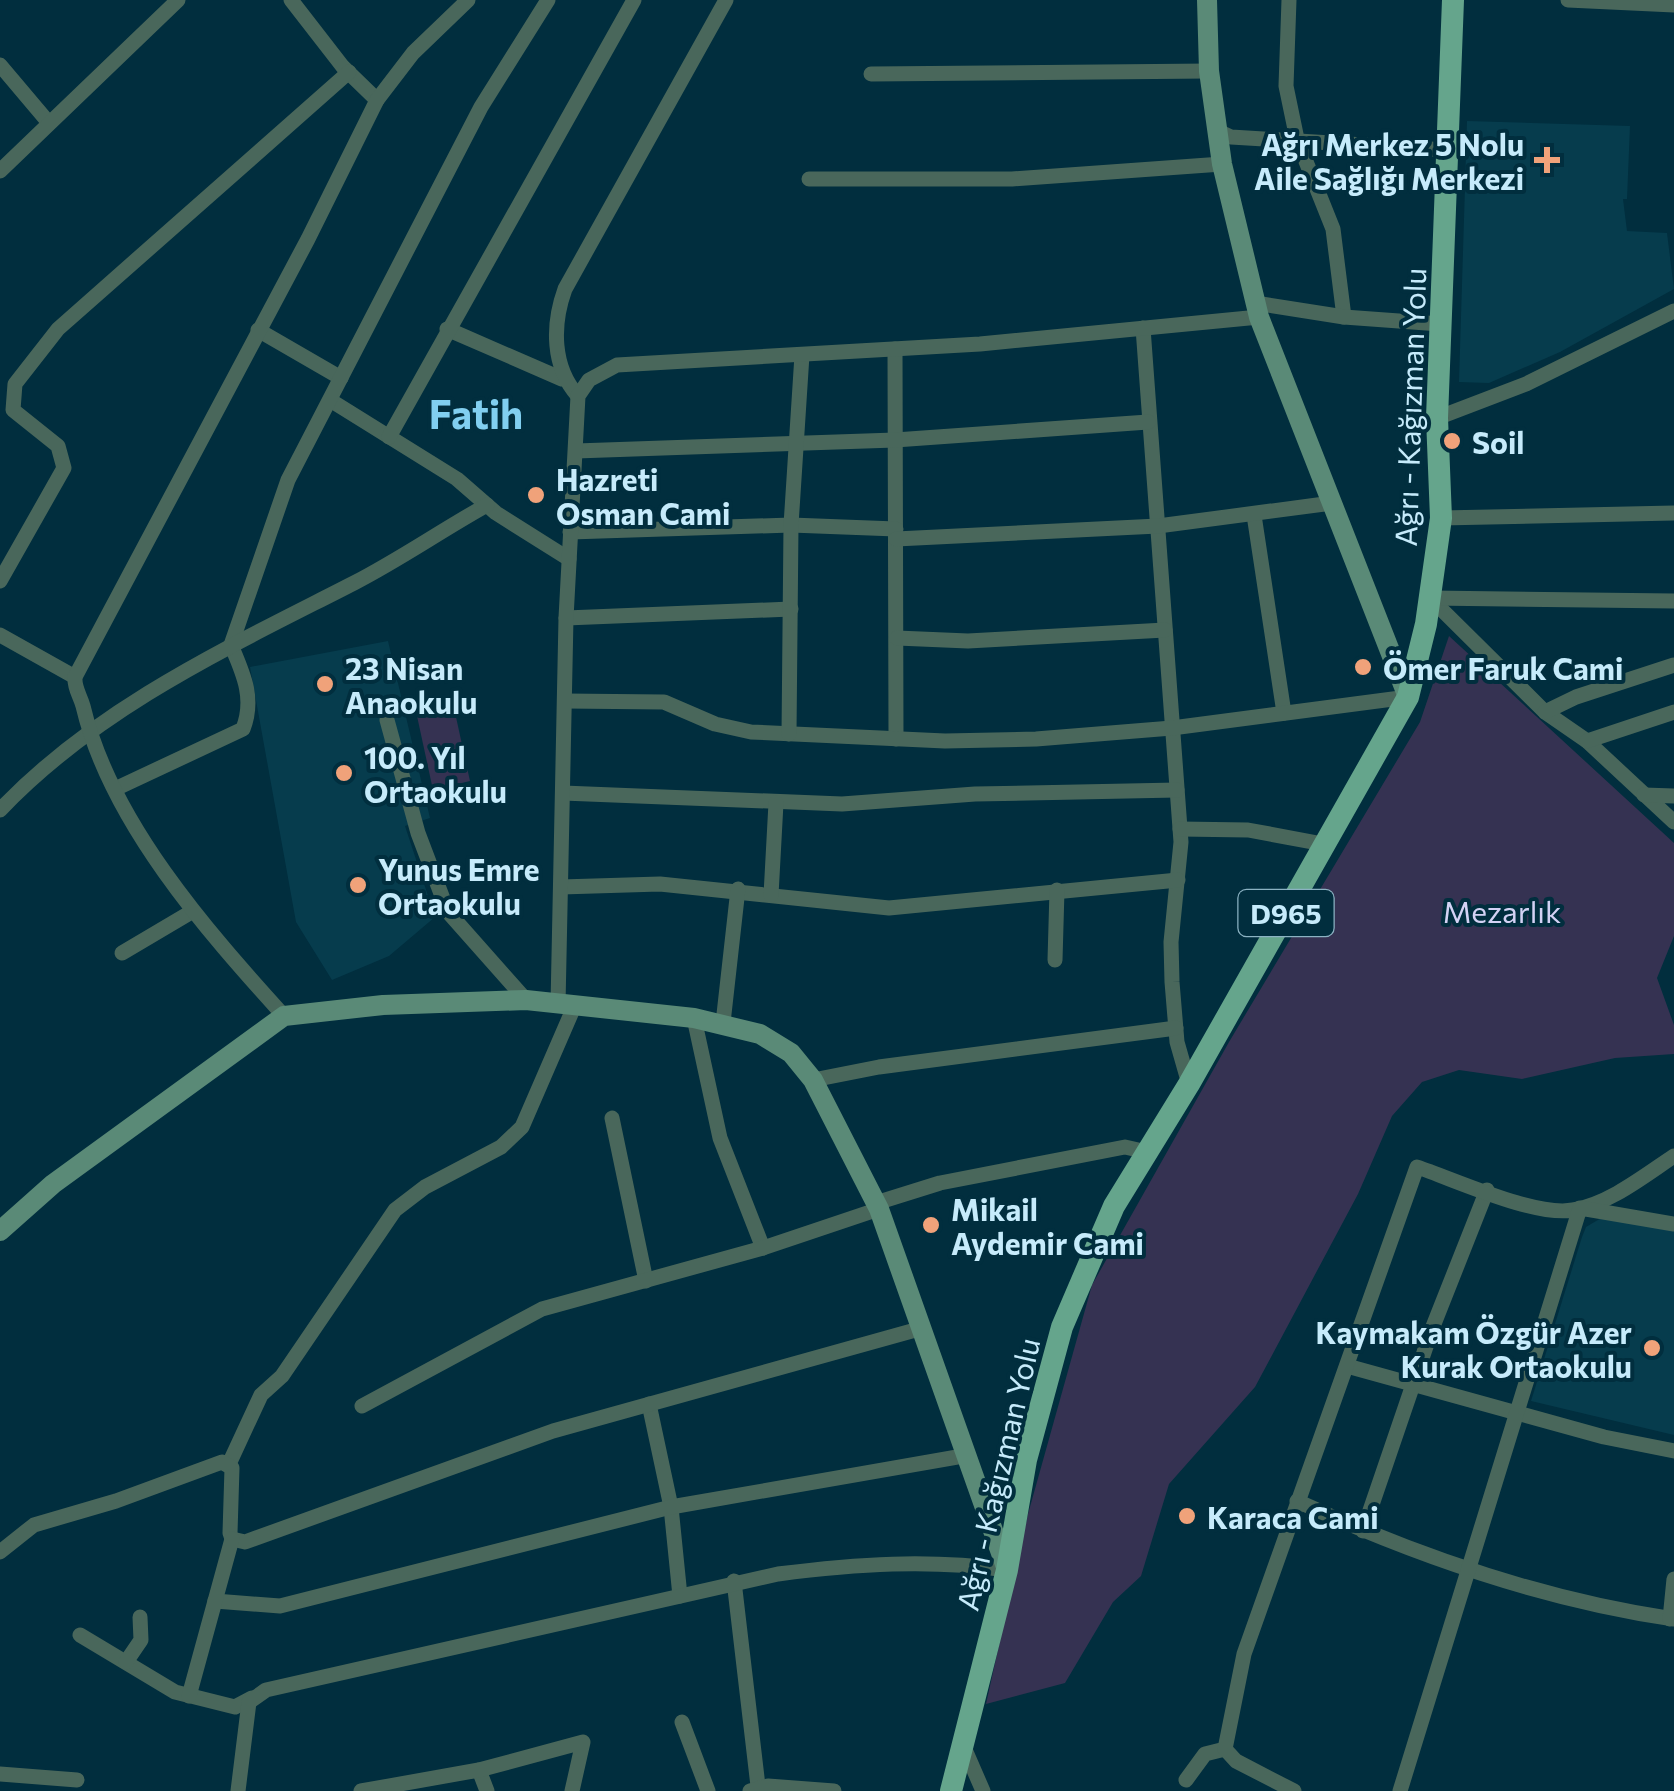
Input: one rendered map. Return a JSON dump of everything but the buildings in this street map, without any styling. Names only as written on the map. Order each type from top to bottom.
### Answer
[{"type":"main road","name":"Ağrı - Kağızman Yolu","points":[[951,1791],[1007,1570],[1026,1460],[1062,1328],[1114,1206],[1189,1084],[1408,697],[1430,598],[1441,518],[1437,418],[1453,0]]},
{"type":"street","points":[[148,0],[159,14]]},
{"type":"street","points":[[0,171],[159,14],[178,0]]},
{"type":"street","points":[[291,0],[377,100]]},
{"type":"street","points":[[284,1016],[193,911],[115,789],[88,735],[75,677],[377,100],[413,54],[468,0]]},
{"type":"street","points":[[115,789],[243,729],[249,714],[248,690],[231,644],[243,599],[288,480],[481,107],[548,0]]},
{"type":"street","points":[[388,437],[634,0]]},
{"type":"street","points":[[562,379],[558,308],[565,289],[726,0]]},
{"type":"street","points":[[565,702],[664,702],[715,724],[789,734],[1036,739],[1172,728],[1408,697],[1257,310],[1222,164],[1209,71],[1207,0]]},
{"type":"street","points":[[1289,0],[1286,86],[1297,139],[1334,229],[1344,317]]},
{"type":"street","points":[[1568,0],[1674,5]]},
{"type":"street","points":[[0,65],[49,123]]},
{"type":"street","points":[[870,74],[1209,71]]},
{"type":"street","points":[[0,581],[64,468],[58,446],[13,410],[15,384],[24,369],[95,294],[349,72]]},
{"type":"street","points":[[1218,131],[1231,137],[1447,150]]},
{"type":"street","points":[[809,179],[1012,179],[1222,164]]},
{"type":"street","points":[[229,1464],[261,1395],[282,1376],[395,1210],[425,1187],[501,1147],[522,1127],[566,1006],[561,887],[566,618],[578,396],[589,380],[616,365],[895,350],[1142,328],[1257,310],[1440,324]]},
{"type":"street","points":[[1437,418],[1526,384],[1674,311]]},
{"type":"street","points":[[1142,328],[1180,829],[1171,942],[1176,1028],[1189,1084]]},
{"type":"street","points":[[258,330],[341,378]]},
{"type":"street","points":[[447,330],[562,379],[578,396]]},
{"type":"street","points":[[895,350],[896,738]]},
{"type":"street","points":[[789,734],[791,525],[802,356]]},
{"type":"street","points":[[330,400],[456,480],[569,559]]},
{"type":"street","points":[[576,451],[895,440],[1148,422]]},
{"type":"street","points":[[570,532],[791,525],[896,534],[1158,526],[1332,503]]},
{"type":"street","points":[[0,810],[88,735],[184,669],[358,581],[487,505]]},
{"type":"street","points":[[1441,518],[1674,513]]},
{"type":"street","points":[[1254,515],[1284,714]]},
{"type":"street","points":[[1430,598],[1674,601]]},
{"type":"street","points":[[1430,598],[1546,712],[1587,741],[1674,822]]},
{"type":"street","points":[[566,618],[791,608]]},
{"type":"street","points":[[897,638],[968,641],[1166,630]]},
{"type":"street","points":[[0,636],[75,677]]},
{"type":"street","points":[[1546,712],[1576,696],[1674,665]]},
{"type":"street","points":[[1587,741],[1674,712]]},
{"type":"street","points":[[387,720],[418,833],[448,912],[526,1000]]},
{"type":"street","points":[[563,793],[776,804],[1177,790]]},
{"type":"street","points":[[1644,796],[1674,796]]},
{"type":"street","points":[[770,895],[776,804]]},
{"type":"street","points":[[1180,829],[1248,830],[1324,844]]},
{"type":"street","points":[[561,887],[660,884],[738,889],[889,908],[1178,880]]},
{"type":"street","points":[[723,1023],[738,889]]},
{"type":"street","points":[[1055,960],[1057,890]]},
{"type":"street","points":[[122,953],[193,911]]},
{"type":"street","points":[[0,1231],[123,1131],[284,1016],[383,1005],[526,1000],[694,1018],[760,1034],[791,1053],[812,1080],[877,1206],[963,1456],[1007,1570],[942,1562],[846,1565],[734,1581],[284,1686],[235,1707],[189,1696],[80,1636]]},
{"type":"street","points":[[694,1018],[720,1138],[763,1248]]},
{"type":"street","points":[[812,1080],[861,1069],[1176,1028]]},
{"type":"street","points":[[612,1118],[646,1281]]},
{"type":"street","points":[[362,1406],[542,1309],[763,1248],[940,1183],[1125,1148],[1147,1152]]},
{"type":"street","points":[[1400,1791],[1580,1208],[1632,1184],[1674,1156]]},
{"type":"street","points":[[1225,1749],[1244,1654],[1418,1167],[1539,1207],[1580,1208],[1674,1224]]},
{"type":"street","points":[[1363,1531],[1487,1190]]},
{"type":"street","points":[[232,1540],[253,1540],[452,1464],[919,1329]]},
{"type":"street","points":[[1347,1366],[1516,1414],[1674,1451]]},
{"type":"street","points":[[649,1404],[671,1506],[680,1596]]},
{"type":"street","points":[[215,1602],[266,1608],[327,1597],[671,1506],[963,1456]]},
{"type":"street","points":[[0,1552],[34,1525],[116,1501],[222,1462],[229,1464],[232,1540],[189,1696]]},
{"type":"street","points":[[1296,1501],[1363,1531],[1544,1594],[1672,1619],[1674,1579]]},
{"type":"street","points":[[734,1581],[754,1789],[834,1791]]},
{"type":"street","points":[[126,1662],[141,1640],[140,1618]]},
{"type":"street","points":[[238,1791],[252,1698]]},
{"type":"street","points":[[682,1722],[708,1791]]},
{"type":"street","points":[[361,1791],[479,1770],[583,1742],[572,1791]]},
{"type":"street","points":[[962,1742],[982,1791]]},
{"type":"street","points":[[1186,1780],[1205,1754],[1225,1749]]},
{"type":"street","points":[[1225,1749],[1236,1762],[1294,1791]]},
{"type":"street","points":[[479,1770],[487,1791]]},
{"type":"street","points":[[0,1774],[76,1780]]},
{"type":"shaded area","points":[[1467,121],[1630,126],[1627,199],[1623,199],[1627,231],[1667,233],[1674,289],[1560,352],[1489,383],[1459,382]]},
{"type":"shaded area","points":[[388,641],[430,818],[405,826],[435,917],[389,956],[332,980],[296,922],[250,667]]},
{"type":"shaded area","points":[[1608,1214],[1674,1229],[1674,1435],[1531,1401],[1586,1227]]},
{"type":"green space","name":"Mezarlık","points":[[1449,636],[1674,843],[1674,936],[1657,978],[1674,1025],[1674,1054],[1615,1058],[1522,1079],[1459,1070],[1422,1082],[1392,1116],[1358,1194],[1255,1387],[1169,1484],[1141,1576],[1113,1602],[1065,1683],[986,1704],[1028,1514],[1092,1285],[1229,1042],[1420,722]]},
{"type":"green space","points":[[454,708],[470,781],[433,790],[417,716]]},
{"type":"place","name":"Ağrı Merkez 5 Nolu Aile Sağlığı Merkezi","points":[[1547,160]]},
{"type":"place","name":"Soil","points":[[1452,441]]},
{"type":"place","name":"Hazreti Osman Cami","points":[[536,495]]},
{"type":"place","name":"Ömer Faruk Cami","points":[[1363,667]]},
{"type":"place","name":"23 Nisan Anaokulu","points":[[325,684]]},
{"type":"place","name":"100. Yıl Ortaokulu","points":[[344,773]]},
{"type":"place","name":"Yunus Emre Ortaokulu","points":[[358,885]]},
{"type":"place","name":"Mikail Aydemir Cami","points":[[931,1225]]},
{"type":"place","name":"Kaymakam Özgür Azer Kurak Ortaokulu","points":[[1652,1348]]},
{"type":"place","name":"Karaca Cami","points":[[1187,1516]]},
{"type":"district","name":"Fatih","points":[[476,412]]}]
